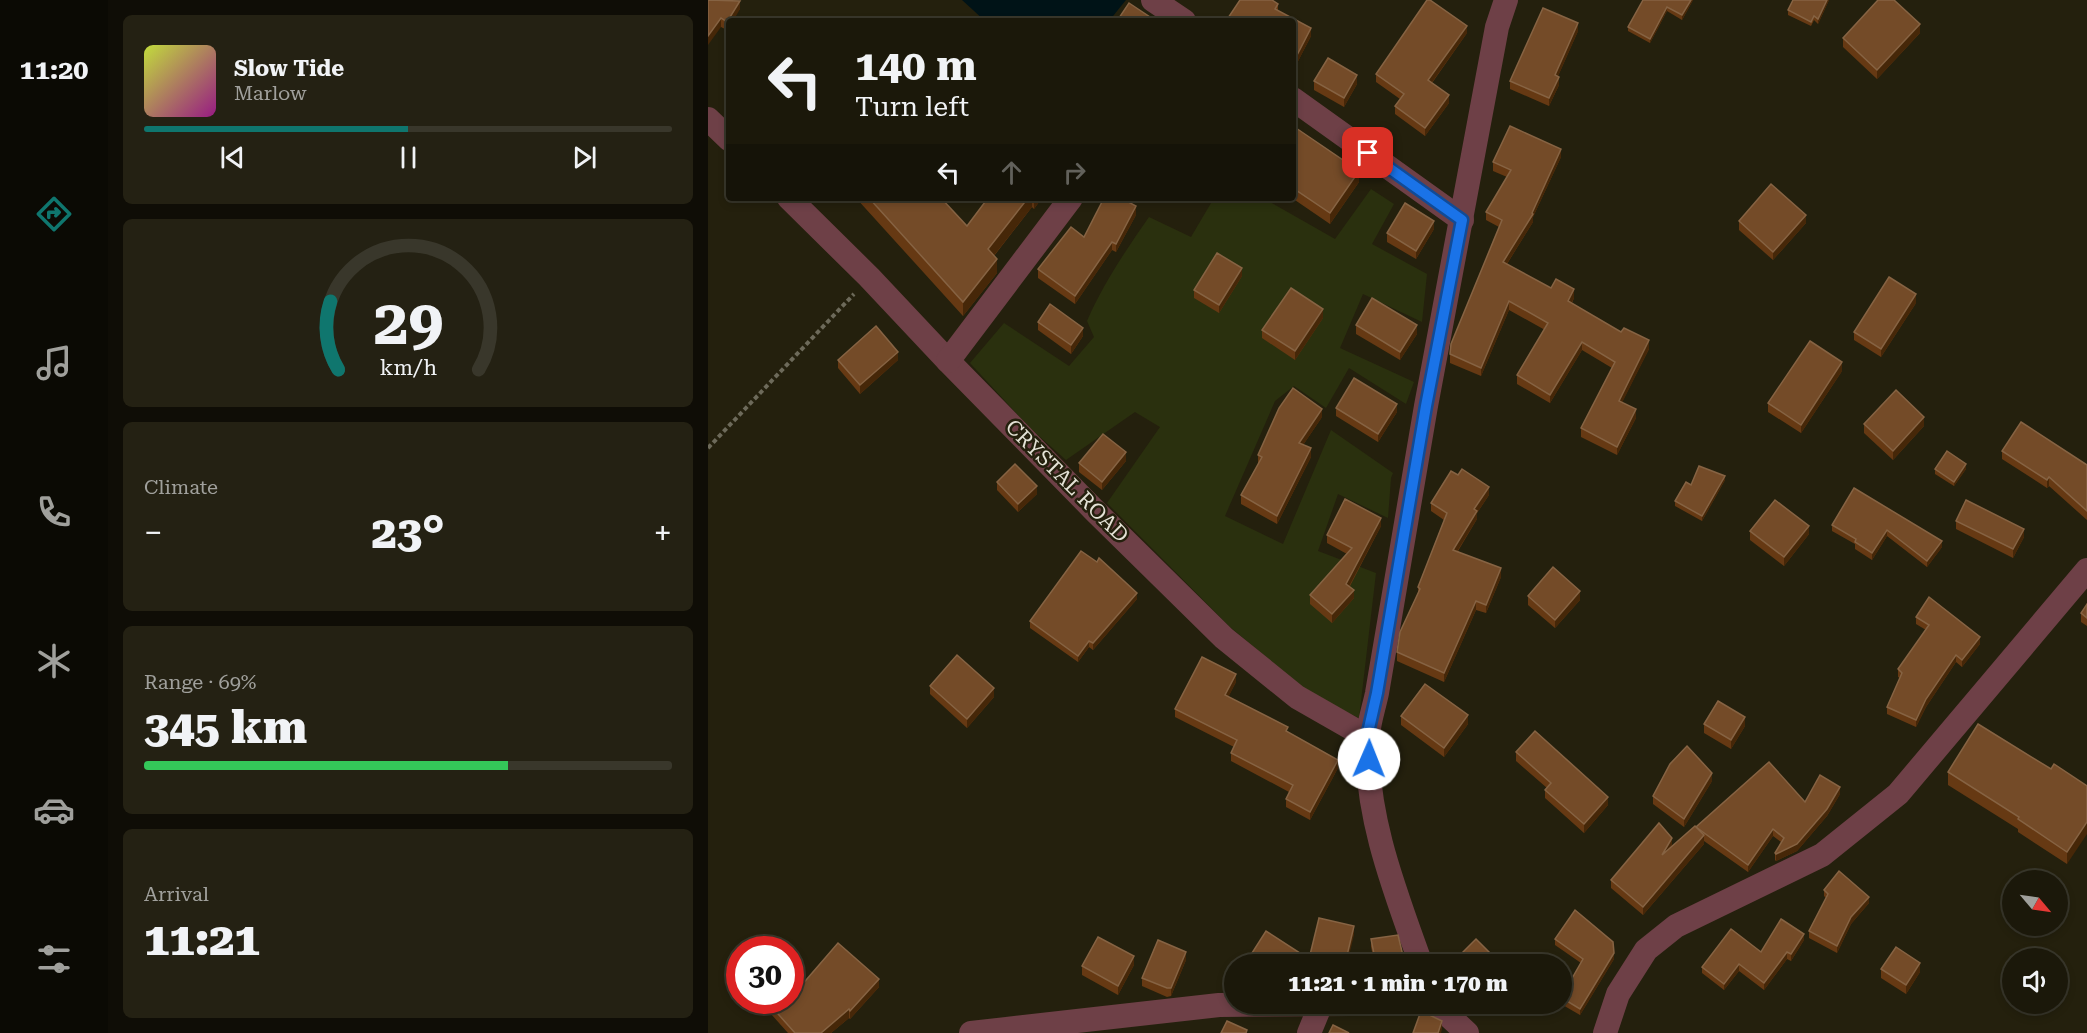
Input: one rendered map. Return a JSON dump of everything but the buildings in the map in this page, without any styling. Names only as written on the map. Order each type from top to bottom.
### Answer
[{"type":"street","points":[[1154,0],[1180,18]]},
{"type":"street","points":[[1418,954],[1387,862],[1371,803],[1367,737],[1377,693],[1426,406],[1497,27],[1506,0]]},
{"type":"street","points":[[1296,101],[1462,220]]},
{"type":"street","points":[[708,119],[726,137]]},
{"type":"street","name":"CRYSTAL ROAD","points":[[792,201],[869,277],[1095,511],[1224,638],[1297,697],[1367,737]]},
{"type":"street","points":[[948,361],[1069,201]]},
{"type":"street","points":[[1605,1033],[1618,994],[1646,950],[1676,926],[1822,855],[1898,794],[2087,570]]},
{"type":"street","points":[[971,1033],[1224,1005]]},
{"type":"street","points":[[1310,1033],[1317,1014]]},
{"type":"street","points":[[1447,1014],[1467,1033]]},
{"type":"path","points":[[708,448],[869,277]]},
{"type":"green space","points":[[1371,189],[1394,204],[1372,244],[1427,274],[1422,322],[1363,294],[1340,348],[1414,382],[1406,404],[1349,368],[1326,408],[1294,386],[1275,401],[1225,516],[1283,544],[1331,430],[1393,473],[1388,518],[1338,494],[1318,551],[1376,573],[1359,718],[1311,694],[1230,627],[1107,503],[1160,427],[1135,412],[1066,460],[1030,428],[970,363],[1004,323],[1069,366],[1094,337],[1087,321],[1093,307],[1123,255],[1149,217],[1191,237],[1212,201],[1268,201],[1335,239]]},
{"type":"shaded area","points":[[962,0],[1126,0],[1111,18],[982,18]]},
{"type":"route","points":[[1368,153],[1462,220],[1426,406],[1377,693],[1367,737],[1369,759]]}]
